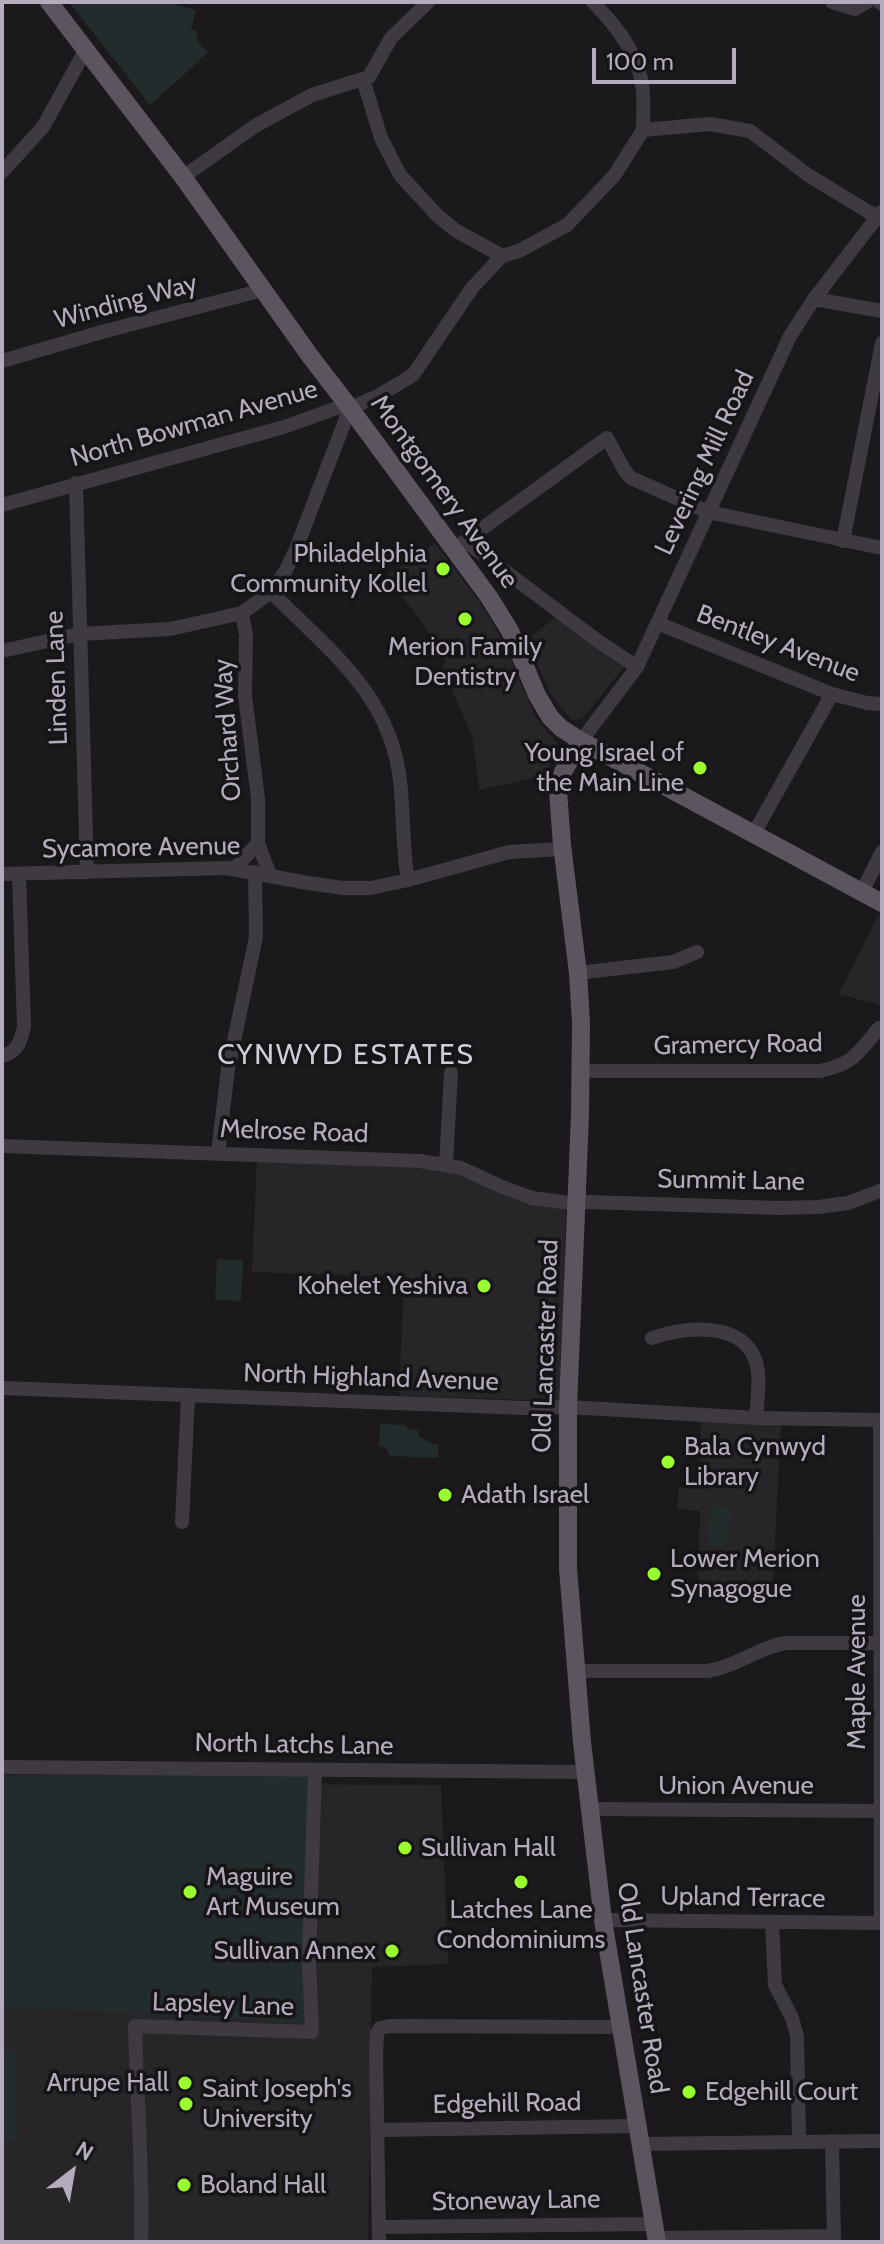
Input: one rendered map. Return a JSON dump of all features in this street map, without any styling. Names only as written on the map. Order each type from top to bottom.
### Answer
[{"type":"main road","name":"Montgomery Avenue","points":[[49,2],[183,177],[310,356],[460,545],[504,618],[537,695],[561,728],[882,903]]},
{"type":"main road","name":"Old Lancaster Road","points":[[581,741],[558,785],[581,1023],[568,1407],[568,1568],[585,1772],[603,1920],[656,2235]]},
{"type":"street","points":[[183,177],[266,120],[312,95],[369,77],[391,38],[428,2]]},
{"type":"street","points":[[593,2],[619,28],[637,64],[643,89],[643,130],[710,124],[750,131],[808,175],[880,214]]},
{"type":"street","points":[[832,2],[855,9],[867,2]]},
{"type":"street","points":[[2,172],[43,127],[85,51]]},
{"type":"street","points":[[363,79],[381,138],[400,175],[455,230],[502,256]]},
{"type":"street","name":"North Bowman Avenue","points":[[2,505],[277,429],[337,408],[350,408],[378,396],[413,375],[472,288],[502,256],[519,251],[567,225],[614,176],[643,130]]},
{"type":"street","name":"Levering Mill Road","points":[[581,741],[637,667],[790,336],[814,299],[880,214]]},
{"type":"street","name":"Winding Way","points":[[2,361],[263,290]]},
{"type":"street","points":[[814,299],[882,311]]},
{"type":"street","points":[[843,541],[882,343]]},
{"type":"street","points":[[2,651],[80,634],[170,629],[242,613],[271,592],[285,572],[350,408]]},
{"type":"street","points":[[637,667],[460,545],[607,438],[631,478],[708,512],[882,548]]},
{"type":"street","name":"Linden Lane","points":[[76,483],[87,872]]},
{"type":"street","points":[[271,592],[348,667],[368,693],[387,728],[397,759],[408,880]]},
{"type":"street","name":"Orchard Way","points":[[242,613],[246,635],[245,696],[258,799],[258,843],[270,875]]},
{"type":"street","name":"Bentley Avenue","points":[[657,623],[832,694],[882,704]]},
{"type":"street","points":[[753,835],[832,694]]},
{"type":"street","points":[[235,868],[258,843]]},
{"type":"street","name":"Sycamore Avenue","points":[[2,874],[235,868],[343,888],[380,888],[515,850],[562,849]]},
{"type":"street","points":[[862,892],[882,852]]},
{"type":"street","points":[[218,1153],[228,1069],[256,937],[255,872]]},
{"type":"street","points":[[2,1056],[15,1050],[21,1042],[24,1026],[19,874]]},
{"type":"street","points":[[578,973],[673,962],[697,952]]},
{"type":"street","name":"Gramercy Road","points":[[581,1071],[820,1071],[852,1060],[879,1028]]},
{"type":"street","points":[[446,1164],[451,1073]]},
{"type":"street","name":"Melrose Road","points":[[2,1146],[446,1164],[532,1198],[577,1202]]},
{"type":"street","name":"Summit Lane","points":[[577,1202],[805,1207],[848,1203],[882,1190]]},
{"type":"street","points":[[652,1338],[685,1331],[716,1331],[740,1340],[750,1350],[757,1366],[756,1418]]},
{"type":"street","name":"North Highland Avenue","points":[[2,1388],[525,1408],[568,1407],[756,1418],[881,1420]]},
{"type":"street","points":[[182,1522],[188,1396]]},
{"type":"street","name":"Maple Avenue","points":[[881,1420],[881,1923]]},
{"type":"street","points":[[577,1671],[707,1671],[725,1668],[771,1646],[785,1643],[880,1643]]},
{"type":"street","name":"North Latchs Lane","points":[[2,1767],[585,1772]]},
{"type":"street","name":"Lapsley Lane","points":[[141,2242],[135,2026],[312,2032],[309,1959],[315,1770]]},
{"type":"street","name":"Union Avenue","points":[[590,1809],[882,1811]]},
{"type":"street","name":"Upland Terrace","points":[[603,1920],[881,1923]]},
{"type":"street","points":[[772,1922],[775,1985],[792,2018],[797,2036],[799,2142]]},
{"type":"street","points":[[379,2234],[377,2034],[380,2028],[620,2025]]},
{"type":"street","name":"Edgehill Road","points":[[377,2130],[639,2135],[799,2142],[882,2141]]},
{"type":"street","points":[[832,2141],[834,2239]]},
{"type":"street","name":"Stoneway Lane","points":[[379,2234],[834,2239]]},
{"type":"shaded area","points":[[69,2],[166,2],[196,10],[191,29],[198,32],[196,39],[208,53],[150,105]]},
{"type":"shaded area","points":[[435,543],[483,607],[501,638],[535,716],[559,746],[547,775],[479,790],[473,738],[442,666],[446,662],[428,631],[387,576]]},
{"type":"shaded area","points":[[557,616],[624,667],[582,719],[572,720],[552,696],[526,641]]},
{"type":"shaded area","points":[[878,915],[882,916],[882,1006],[839,994]]},
{"type":"shaded area","name":"Kohelet Yeshiva","points":[[257,1158],[443,1170],[475,1179],[536,1204],[566,1210],[562,1401],[399,1396],[404,1277],[252,1272]]},
{"type":"shaded area","points":[[217,1259],[243,1260],[241,1301],[215,1300]]},
{"type":"shaded area","points":[[701,1416],[781,1422],[772,1600],[698,1599],[700,1511],[677,1509],[679,1487],[700,1488]]},
{"type":"shaded area","points":[[380,1424],[405,1425],[408,1429],[418,1430],[419,1436],[438,1444],[438,1458],[390,1456],[386,1447],[379,1446]]},
{"type":"shaded area","points":[[710,1506],[732,1507],[729,1539],[720,1547],[708,1545]]},
{"type":"shaded area","points":[[2,1775],[308,1775],[304,2023],[2,2007]]},
{"type":"shaded area","name":"Saint Joseph's University","points":[[2,1783],[441,1785],[448,1964],[372,1967],[368,2242],[2,2242]]},
{"type":"shaded area","points":[[2,2050],[15,2051],[17,2142],[2,2141]]},
{"type":"place","name":"Philadelphia Community Kollel","points":[[443,569]]},
{"type":"place","name":"Merion Family Dentistry","points":[[465,619]]},
{"type":"place","name":"Young Israel of the Main Line","points":[[700,768]]},
{"type":"place","name":"Kohelet Yeshiva","points":[[484,1286]]},
{"type":"place","name":"Bala Cynwyd Library","points":[[668,1462]]},
{"type":"place","name":"Adath Israel","points":[[445,1495]]},
{"type":"place","name":"Lower Merion Synagogue","points":[[654,1574]]},
{"type":"place","name":"Sullivan Hall","points":[[405,1848]]},
{"type":"place","name":"Latches Lane Condominiums","points":[[521,1882]]},
{"type":"place","name":"Maguire Art Museum","points":[[190,1892]]},
{"type":"place","name":"Sullivan Annex","points":[[392,1951]]},
{"type":"place","name":"Arrupe Hall","points":[[185,2083]]},
{"type":"place","name":"Edgehill Court","points":[[689,2092]]},
{"type":"place","name":"Saint Joseph's University","points":[[186,2104]]},
{"type":"place","name":"Boland Hall","points":[[184,2185]]},
{"type":"district","name":"CYNWYD ESTATES","points":[[346,1056]]}]
